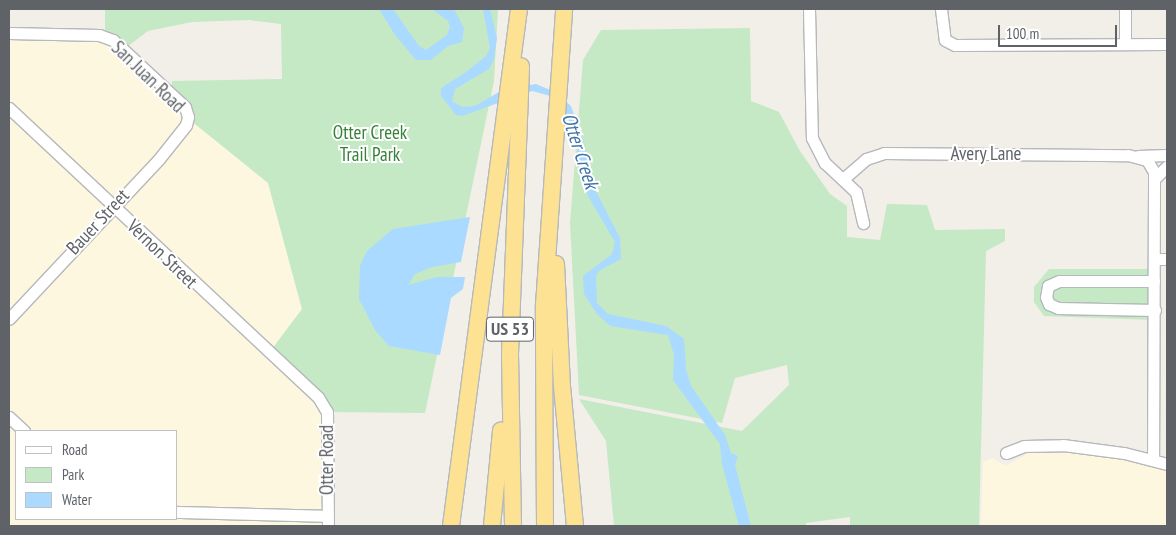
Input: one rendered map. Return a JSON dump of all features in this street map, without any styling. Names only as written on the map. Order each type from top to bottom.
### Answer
[{"type":"highway","points":[[518,9],[520,33]]},
{"type":"highway","points":[[452,526],[454,495],[510,132],[523,9]]},
{"type":"highway","name":"US 53","points":[[545,526],[544,305],[564,9]]},
{"type":"highway","name":"US 53","points":[[510,132],[510,354],[513,526]]},
{"type":"highway","points":[[554,159],[558,326],[575,526]]},
{"type":"highway","points":[[492,526],[510,354]]},
{"type":"highway","points":[[544,467],[549,526]]},
{"type":"street","points":[[809,9],[810,129],[818,152],[859,200],[863,223]]},
{"type":"street","points":[[941,9],[945,40],[955,45],[1167,44]]},
{"type":"street","points":[[1125,9],[1125,44]]},
{"type":"street","name":"San Juan Road","points":[[9,33],[99,35],[113,40],[185,108],[186,125]]},
{"type":"street","name":"Vernon Street","points":[[9,108],[318,397]]},
{"type":"street","name":"Bauer Street","points":[[9,319],[186,125]]},
{"type":"street","name":"Avery Lane","points":[[843,179],[866,159],[884,153],[1167,155]]},
{"type":"street","name":"Avery Lane","points":[[1138,156],[1150,163],[1154,179]]},
{"type":"street","points":[[1153,460],[1154,179],[1167,166]]},
{"type":"street","points":[[1154,259],[1167,259]]},
{"type":"street","points":[[1154,281],[1059,281],[1048,286],[1046,298],[1049,304],[1058,308],[1155,310]]},
{"type":"street","name":"Otter Road","points":[[318,397],[326,412],[327,521]]},
{"type":"street","points":[[9,417],[23,430]]},
{"type":"street","points":[[1006,453],[1024,446],[1063,445],[1167,464]]},
{"type":"street","points":[[178,512],[327,521]]},
{"type":"shaded area","points":[[9,33],[113,40],[190,120],[268,183],[302,310],[269,353],[327,412],[327,526],[9,526]]},
{"type":"shaded area","points":[[1032,451],[1074,451],[1112,456],[1167,469],[1167,526],[981,526],[983,462],[992,458],[1006,466]]},
{"type":"green space","name":"Otter Creek Trail Park","points":[[105,9],[498,9],[494,81],[425,413],[327,412],[269,353],[302,309],[268,183],[190,120],[172,90],[172,81],[282,79],[281,24],[249,20],[192,22],[148,31],[128,46],[105,30]]},
{"type":"green space","points":[[750,28],[751,101],[779,112],[800,151],[830,194],[847,206],[847,237],[880,240],[887,204],[927,205],[935,230],[1005,229],[1005,241],[986,251],[979,526],[850,526],[850,517],[806,523],[806,526],[614,526],[606,441],[579,399],[742,431],[789,385],[787,365],[735,378],[722,423],[579,395],[570,223],[583,60],[601,30]]},
{"type":"green space","points":[[1049,269],[1154,269],[1154,320],[1044,316],[1034,302],[1034,287]]},
{"type":"water","points":[[379,9],[393,9],[419,46],[426,50],[447,35],[450,27],[448,21],[432,9],[454,9],[464,28],[462,42],[448,46],[431,60],[416,60],[395,35]]},
{"type":"water","name":"Otter Creek","points":[[483,9],[490,9],[497,38],[494,59],[489,69],[455,89],[452,101],[462,107],[475,106],[504,89],[536,84],[555,92],[571,106],[584,143],[590,180],[620,238],[621,259],[599,271],[596,276],[597,303],[608,314],[666,326],[684,339],[686,369],[691,386],[725,435],[731,453],[738,456],[735,465],[751,526],[739,526],[722,464],[720,444],[673,380],[674,355],[668,335],[610,326],[597,314],[584,294],[583,276],[612,254],[615,242],[588,196],[580,173],[576,136],[561,103],[554,97],[532,91],[462,116],[456,115],[441,96],[441,88],[486,56],[490,48]]},
{"type":"water","points":[[470,217],[461,262],[432,267],[415,274],[408,285],[437,277],[465,277],[463,289],[451,298],[440,355],[389,346],[375,330],[359,299],[360,265],[367,251],[393,229]]}]
